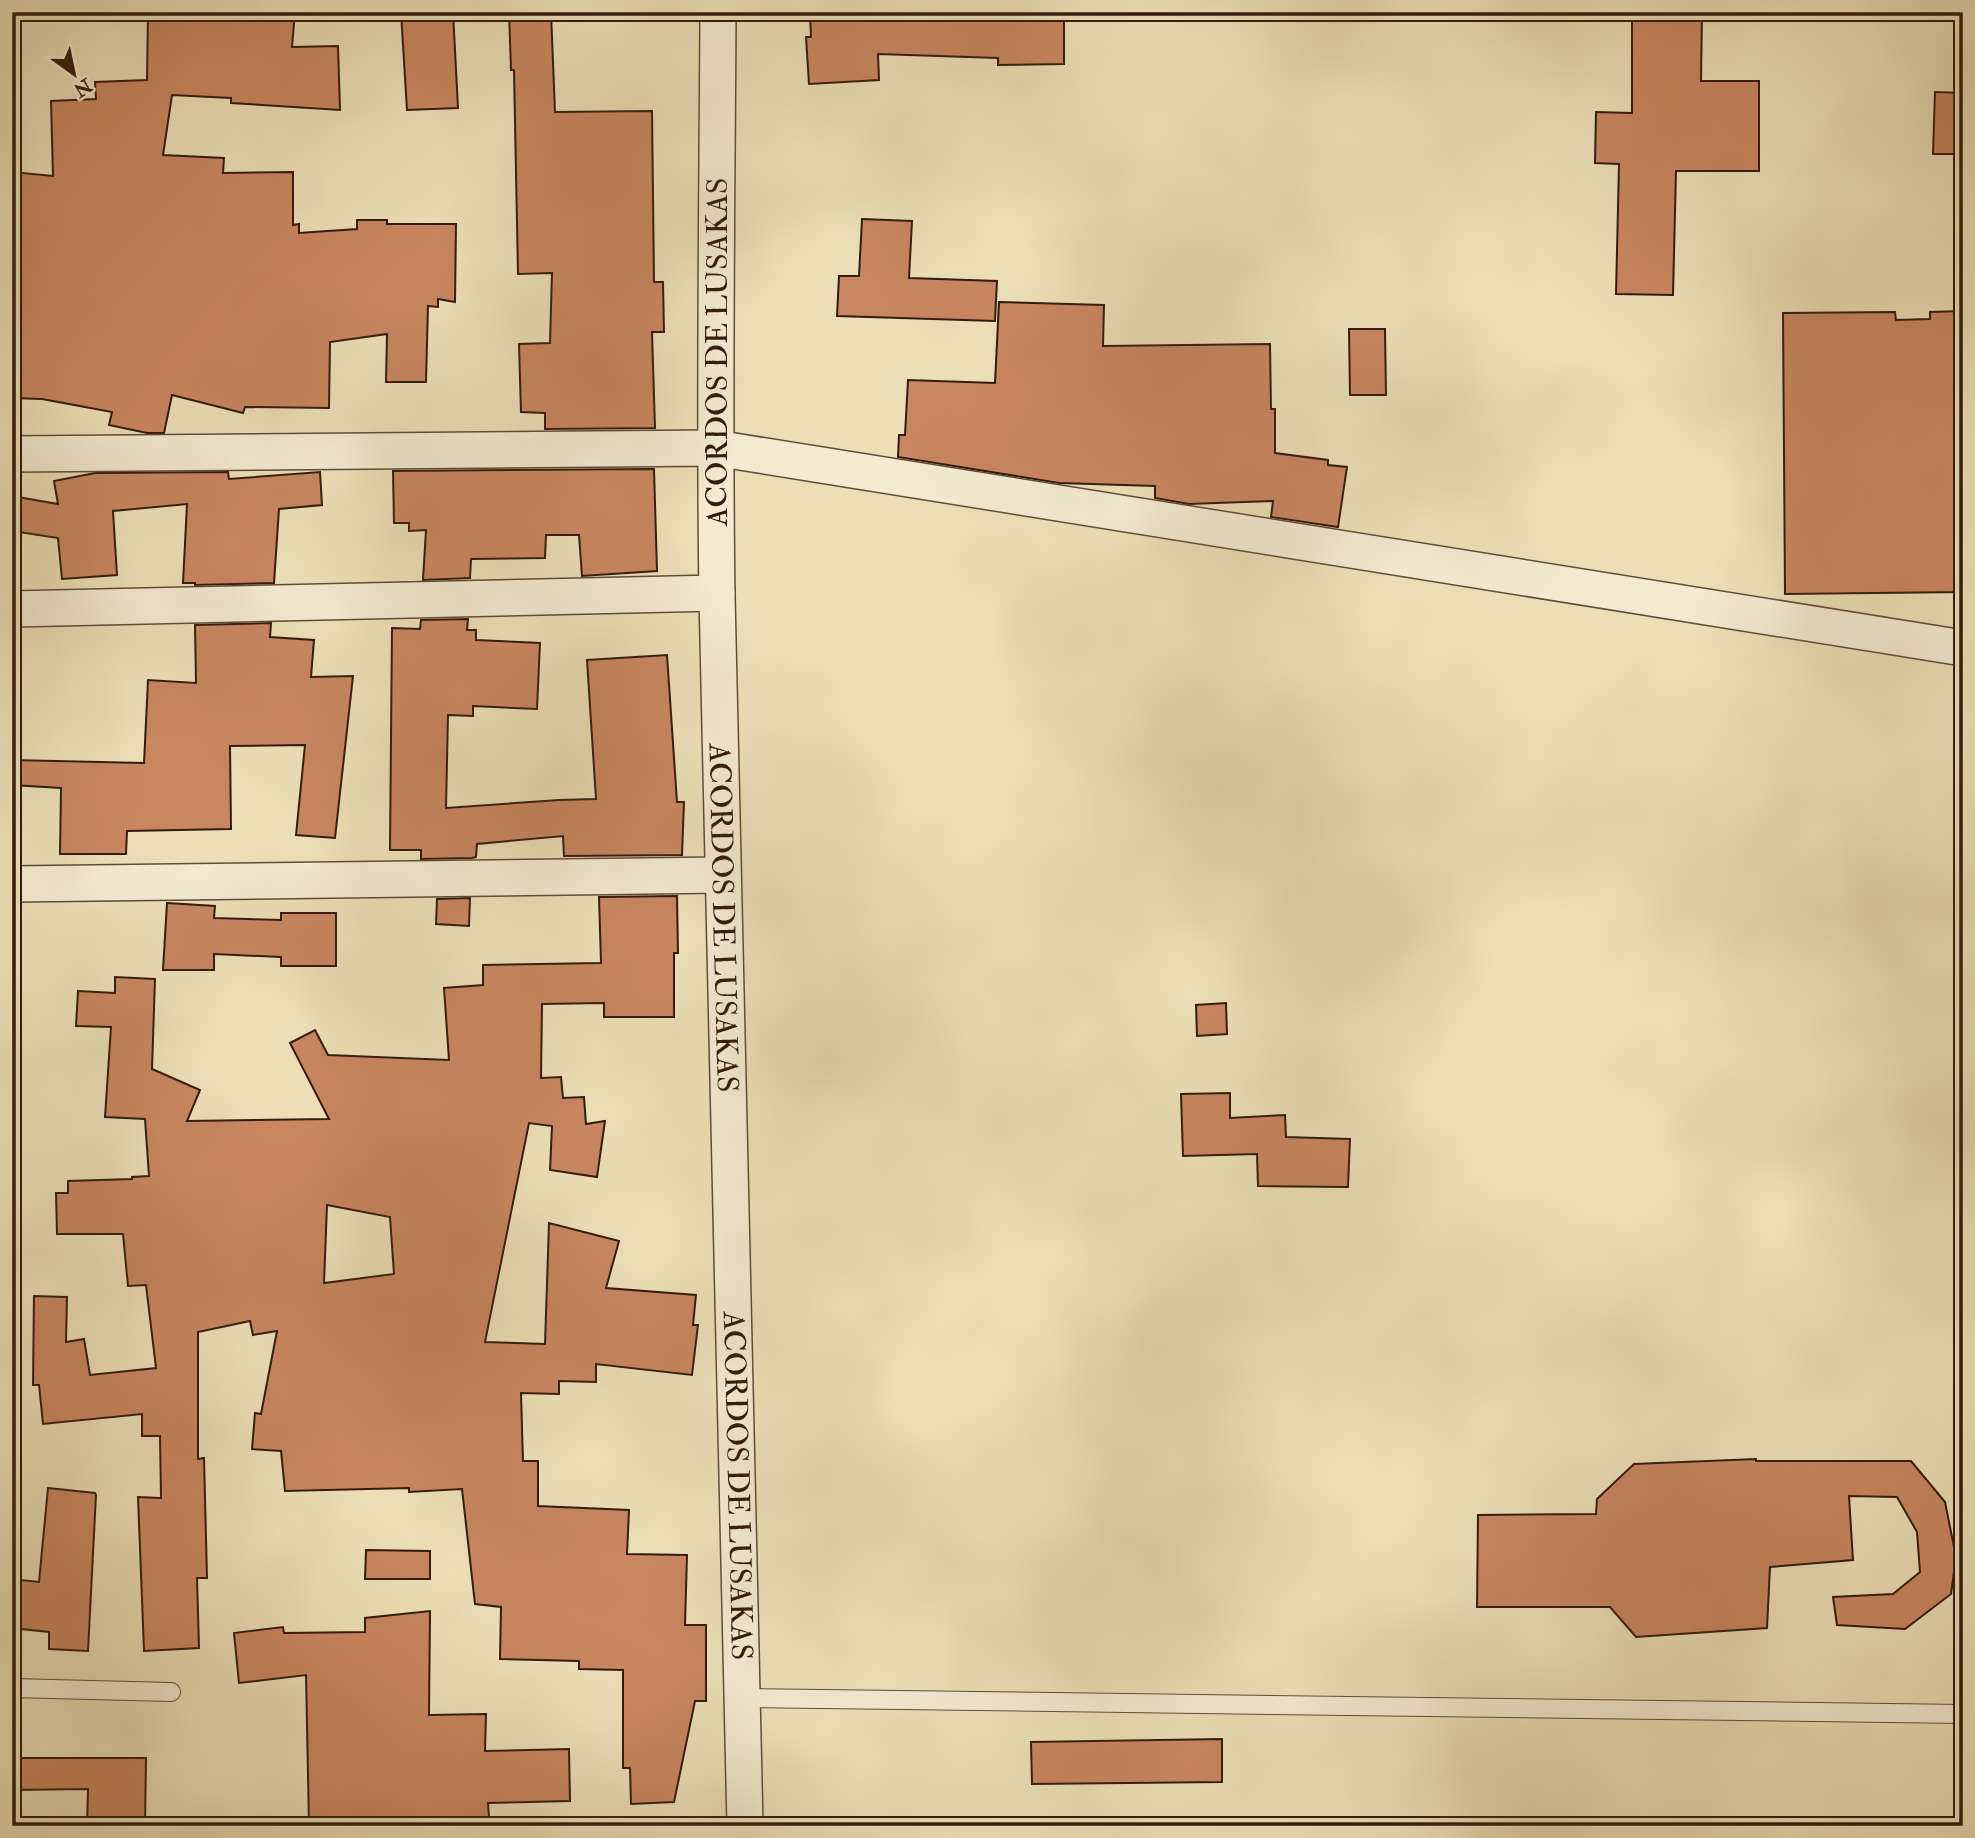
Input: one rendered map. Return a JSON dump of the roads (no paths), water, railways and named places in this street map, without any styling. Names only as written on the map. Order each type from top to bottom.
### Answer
[{"type":"street","name":"ACORDOS DE LUSAKAS","points":[[718,12],[715,448],[717,593],[745,1826]]},
{"type":"street","points":[[12,454],[715,448],[1963,648]]},
{"type":"street","points":[[12,610],[717,593]]},
{"type":"street","points":[[12,884],[722,875]]},
{"type":"lane","points":[[12,1688],[172,1692]]},
{"type":"lane","points":[[743,1698],[1963,1714]]}]
